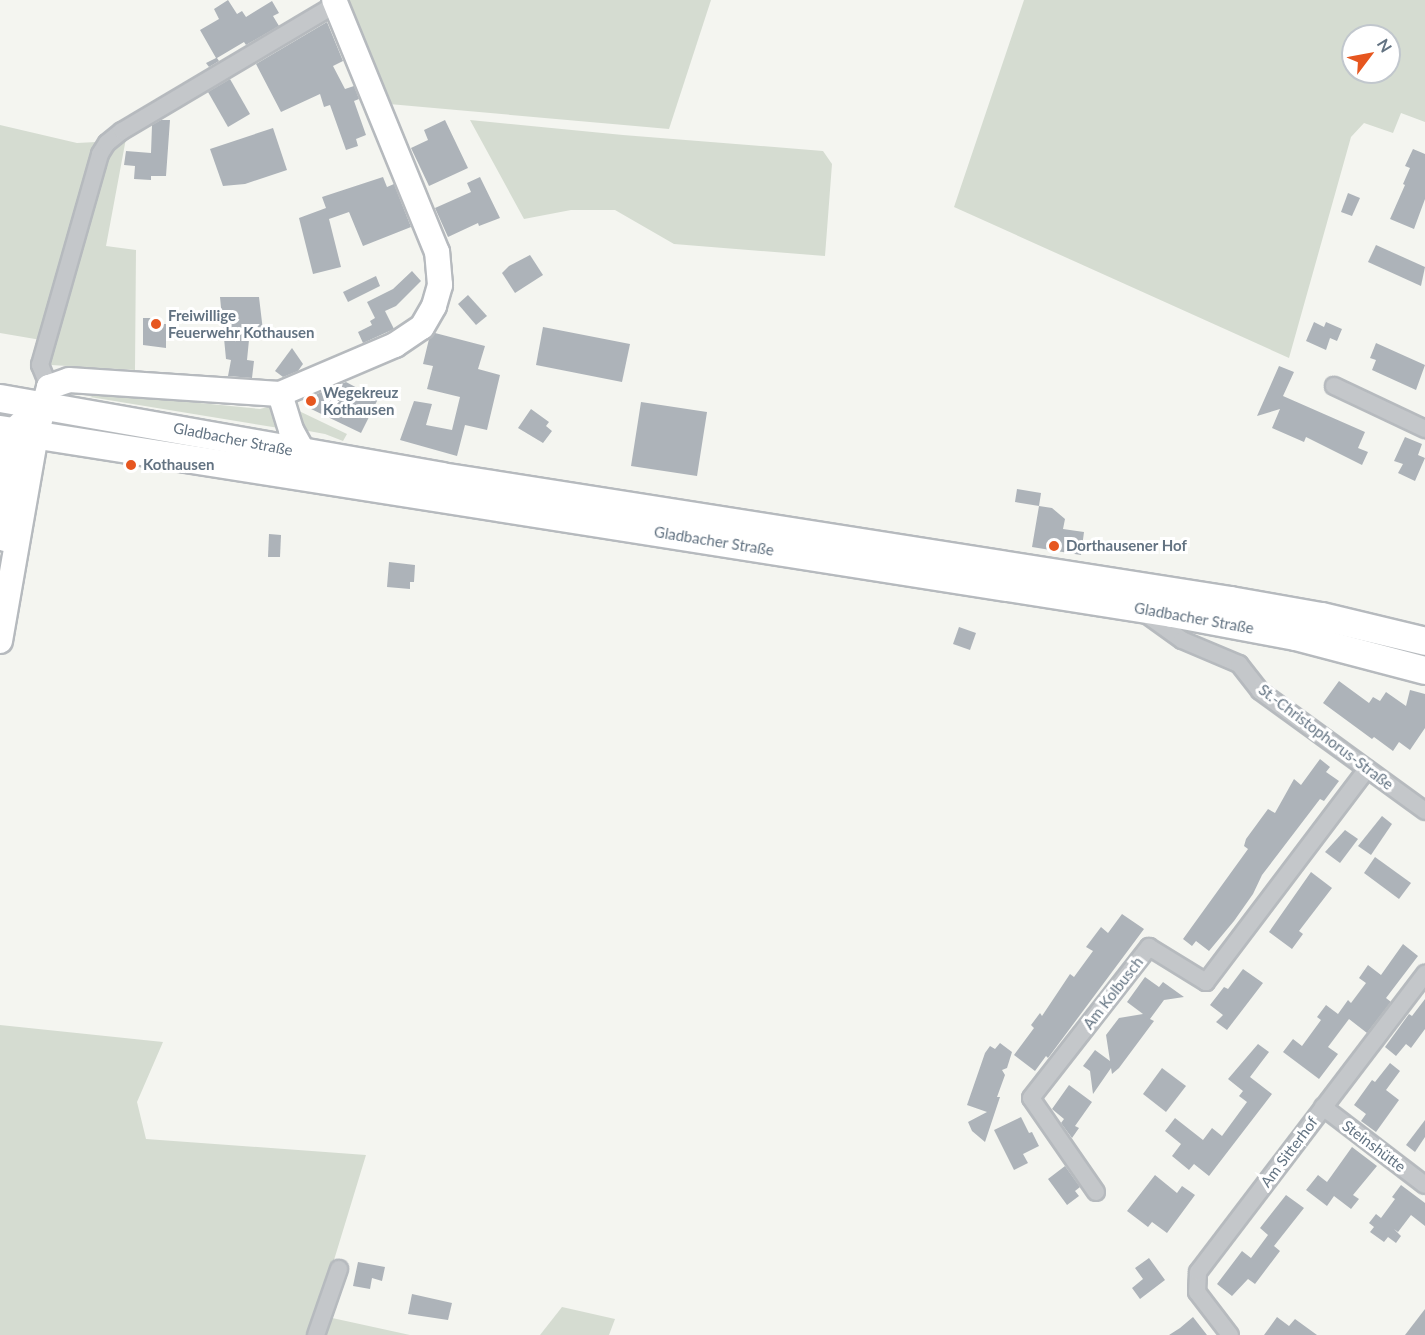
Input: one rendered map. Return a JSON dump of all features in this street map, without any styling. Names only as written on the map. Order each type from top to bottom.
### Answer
[{"type":"main road","name":"Gladbacher Straße","points":[[0,398],[45,395],[304,453],[1219,598],[1321,616],[1425,641]]},
{"type":"main road","name":"Gladbacher Straße","points":[[16,431],[1137,608],[1294,636],[1425,670]]},
{"type":"street","points":[[0,640],[16,431],[45,395],[69,380],[280,394],[395,345],[422,327],[434,306],[440,285],[437,252],[335,2],[122,131],[107,143],[100,154],[40,365],[45,395]]},
{"type":"street","points":[[1334,386],[1425,429]]},
{"type":"street","points":[[280,394],[291,430],[304,453]]},
{"type":"street","name":"St.-Christophorus-Straße","points":[[1137,608],[1182,640],[1239,664],[1260,691],[1425,811]]},
{"type":"street","name":"Am Kolbusch","points":[[1096,1192],[1031,1098],[1149,947],[1206,982],[1367,769]]},
{"type":"street","name":"Am Sitterhof","points":[[1230,1335],[1197,1292],[1198,1272],[1425,975]]},
{"type":"street","name":"Steinshütte","points":[[1323,1107],[1425,1185]]},
{"type":"street","points":[[316,1335],[339,1269]]},
{"type":"shaded area","points":[[341,0],[711,0],[669,129],[389,104]]},
{"type":"shaded area","points":[[1024,0],[1425,0],[1425,122],[1401,113],[1393,133],[1364,123],[1351,137],[1289,358],[954,207]]},
{"type":"shaded area","points":[[470,120],[823,151],[832,164],[825,256],[674,244],[615,210],[571,210],[524,219]]},
{"type":"shaded area","points":[[0,125],[77,143],[96,142],[110,147],[127,133],[106,246],[136,250],[135,370],[34,364],[41,340],[0,333]]},
{"type":"shaded area","points":[[99,393],[260,409],[271,406],[279,428],[90,397]]},
{"type":"shaded area","points":[[299,411],[347,434],[343,441],[325,434],[303,430]]},
{"type":"shaded area","points":[[0,1025],[163,1042],[137,1102],[146,1139],[366,1155],[334,1260],[323,1316],[410,1335],[0,1335]]},
{"type":"shaded area","points":[[562,1307],[615,1319],[609,1335],[540,1335]]},
{"type":"building","points":[[228,0],[237,14],[242,11],[246,17],[272,1],[279,13],[273,16],[279,26],[246,45],[244,42],[217,58],[219,61],[209,67],[206,63],[216,58],[200,30],[219,19],[214,9]]},
{"type":"building","points":[[327,22],[343,61],[333,66],[345,89],[354,86],[359,99],[354,101],[366,135],[356,139],[358,146],[346,150],[330,105],[324,107],[320,94],[281,112],[256,64]]},
{"type":"building","points":[[230,79],[250,114],[228,127],[208,92]]},
{"type":"building","points":[[161,120],[170,120],[166,176],[151,176],[151,180],[134,179],[135,166],[124,165],[126,151],[151,153],[152,125]]},
{"type":"building","points":[[445,120],[468,168],[429,186],[411,148],[428,140],[424,130]]},
{"type":"building","points":[[273,128],[287,170],[245,184],[223,186],[210,149]]},
{"type":"building","points":[[1413,149],[1425,154],[1425,199],[1414,229],[1390,219],[1405,185],[1403,184],[1410,168],[1405,166]]},
{"type":"building","points":[[383,177],[387,187],[394,184],[411,227],[363,246],[349,212],[329,219],[341,267],[313,274],[299,218],[326,208],[322,197]]},
{"type":"building","points":[[480,177],[500,218],[479,226],[478,223],[448,237],[435,208],[471,192],[467,183]]},
{"type":"building","points":[[1348,193],[1360,198],[1352,216],[1341,212]]},
{"type":"building","points":[[1376,245],[1425,267],[1421,286],[1368,262]]},
{"type":"building","points":[[530,255],[543,275],[515,293],[502,273],[509,266]]},
{"type":"building","points":[[412,271],[421,281],[396,306],[385,311],[394,329],[363,343],[358,332],[372,325],[370,321],[375,318],[367,302],[393,289]]},
{"type":"building","points":[[376,276],[380,286],[348,302],[343,292]]},
{"type":"building","points":[[468,295],[487,316],[476,325],[458,304]]},
{"type":"building","points":[[220,297],[259,297],[264,339],[249,340],[247,360],[254,361],[252,378],[228,376],[231,360],[226,359]]},
{"type":"building","points":[[143,318],[154,318],[154,324],[166,324],[166,348],[143,345]]},
{"type":"building","points":[[1314,322],[1324,327],[1326,322],[1342,329],[1337,341],[1330,338],[1326,350],[1306,341]]},
{"type":"building","points":[[543,327],[630,344],[622,382],[536,365]]},
{"type":"building","points":[[435,333],[485,346],[478,369],[500,375],[487,430],[465,425],[457,456],[400,440],[414,401],[432,404],[426,425],[452,430],[460,397],[427,389],[433,366],[423,364],[429,339]]},
{"type":"building","points":[[1376,343],[1425,365],[1416,390],[1372,370],[1376,360],[1370,358]]},
{"type":"building","points":[[292,348],[303,364],[298,371],[283,377],[275,371]]},
{"type":"building","points":[[1279,366],[1294,372],[1283,396],[1365,432],[1358,448],[1368,452],[1362,465],[1306,437],[1304,442],[1272,428],[1280,409],[1257,416]]},
{"type":"building","points":[[346,382],[378,399],[361,433],[309,408],[317,394]]},
{"type":"building","points":[[641,402],[707,412],[697,476],[631,466]]},
{"type":"building","points":[[531,409],[549,422],[546,426],[552,431],[543,443],[518,428]]},
{"type":"building","points":[[1405,437],[1422,444],[1418,455],[1425,458],[1415,481],[1398,473],[1403,464],[1394,461]]},
{"type":"building","points":[[1017,489],[1041,493],[1039,506],[1015,502]]},
{"type":"building","points":[[1039,506],[1052,508],[1065,519],[1063,529],[1084,532],[1081,555],[1032,547]]},
{"type":"building","points":[[269,534],[281,535],[280,557],[268,557]]},
{"type":"building","points":[[389,562],[415,565],[414,582],[410,582],[410,589],[387,587]]},
{"type":"building","points":[[959,627],[976,633],[970,650],[953,644]]},
{"type":"building","points":[[1339,681],[1369,703],[1373,697],[1380,701],[1386,692],[1406,706],[1410,690],[1425,694],[1425,728],[1410,750],[1399,742],[1393,751],[1374,737],[1372,739],[1323,703]]},
{"type":"building","points":[[1320,759],[1330,767],[1326,772],[1339,781],[1324,801],[1320,799],[1262,875],[1253,894],[1234,921],[1209,951],[1196,941],[1192,946],[1183,939],[1248,849],[1244,846],[1246,839],[1268,809],[1275,813],[1294,779],[1301,785]]},
{"type":"building","points":[[1382,816],[1392,824],[1371,855],[1358,846]]},
{"type":"building","points":[[1345,830],[1358,839],[1340,863],[1325,852]]},
{"type":"building","points":[[1375,857],[1411,883],[1399,899],[1364,873]]},
{"type":"building","points":[[1311,872],[1332,888],[1299,931],[1303,934],[1292,949],[1269,932]]},
{"type":"building","points":[[1122,914],[1144,929],[1048,1058],[1046,1056],[1035,1071],[1014,1055],[1034,1028],[1031,1025],[1040,1013],[1042,1016],[1070,974],[1074,977],[1093,951],[1086,947],[1101,927],[1108,933]]},
{"type":"building","points":[[1403,944],[1418,956],[1386,998],[1391,1002],[1367,1033],[1349,1019],[1328,1047],[1338,1054],[1319,1079],[1283,1052],[1293,1039],[1302,1046],[1321,1020],[1317,1017],[1326,1005],[1338,1014],[1348,1000],[1351,1003],[1366,983],[1359,978],[1368,965],[1381,975]]},
{"type":"building","points":[[1243,969],[1263,983],[1227,1030],[1216,1022],[1223,1015],[1210,1005],[1224,987],[1228,989]]},
{"type":"building","points":[[1145,977],[1159,987],[1163,982],[1184,997],[1164,1000],[1150,1019],[1154,1021],[1119,1068],[1112,1074],[1111,1068],[1093,1094],[1090,1071],[1083,1066],[1095,1050],[1110,1061],[1106,1035],[1119,1018],[1143,1014],[1127,1002]]},
{"type":"building","points":[[1425,999],[1425,1029],[1411,1048],[1406,1044],[1396,1056],[1385,1047],[1409,1014],[1412,1016]]},
{"type":"building","points":[[1000,1043],[1012,1052],[1007,1068],[1002,1070],[1005,1075],[997,1097],[1000,1097],[985,1142],[972,1131],[968,1122],[987,1112],[967,1105],[985,1053],[990,1046],[995,1049]]},
{"type":"building","points":[[1258,1044],[1269,1052],[1250,1077],[1272,1094],[1209,1176],[1194,1164],[1189,1170],[1172,1156],[1181,1144],[1165,1131],[1175,1118],[1203,1140],[1212,1128],[1222,1136],[1247,1102],[1239,1096],[1243,1091],[1228,1079]]},
{"type":"building","points":[[1390,1063],[1400,1071],[1386,1090],[1399,1100],[1376,1132],[1361,1121],[1366,1114],[1354,1105],[1372,1080],[1375,1082]]},
{"type":"building","points":[[1162,1068],[1186,1086],[1166,1112],[1143,1094]]},
{"type":"building","points":[[1069,1085],[1092,1102],[1075,1126],[1079,1128],[1072,1138],[1061,1123],[1064,1119],[1052,1109]]},
{"type":"building","points":[[1021,1117],[1039,1146],[1023,1154],[1028,1163],[1014,1170],[994,1130]]},
{"type":"building","points":[[1425,1120],[1425,1137],[1415,1152],[1406,1145]]},
{"type":"building","points":[[1352,1147],[1377,1166],[1353,1195],[1359,1199],[1351,1209],[1334,1196],[1327,1206],[1306,1190],[1318,1175],[1327,1182]]},
{"type":"building","points":[[1065,1166],[1080,1187],[1075,1191],[1079,1196],[1067,1205],[1048,1179]]},
{"type":"building","points":[[1155,1175],[1177,1193],[1182,1186],[1195,1195],[1167,1233],[1152,1222],[1148,1227],[1127,1211]]},
{"type":"building","points":[[1401,1185],[1425,1203],[1425,1226],[1411,1215],[1398,1232],[1394,1229],[1401,1236],[1396,1243],[1388,1237],[1384,1242],[1370,1232],[1374,1227],[1369,1223],[1376,1214],[1381,1218],[1395,1199],[1392,1197]]},
{"type":"building","points":[[1286,1195],[1304,1208],[1274,1246],[1280,1251],[1255,1284],[1248,1279],[1232,1296],[1217,1284],[1242,1251],[1251,1258],[1268,1235],[1260,1228]]},
{"type":"building","points":[[1149,1258],[1165,1280],[1140,1299],[1132,1288],[1143,1279],[1135,1268]]},
{"type":"building","points":[[358,1262],[385,1267],[382,1281],[372,1278],[370,1289],[353,1286]]},
{"type":"building","points":[[412,1294],[452,1303],[448,1320],[408,1314]]},
{"type":"building","points":[[1425,1309],[1425,1335],[1405,1335]]},
{"type":"building","points":[[1193,1317],[1207,1335],[1169,1335],[1180,1328]]},
{"type":"building","points":[[1277,1317],[1289,1326],[1295,1319],[1317,1335],[1264,1335]]},
{"type":"place","name":"Freiwillige Feuerwehr Kothausen","points":[[156,324]]},
{"type":"place","name":"Wegekreuz Kothausen","points":[[311,401]]},
{"type":"place","name":"Kothausen","points":[[131,465]]},
{"type":"place","name":"Dorthausener Hof","points":[[1054,546]]}]
